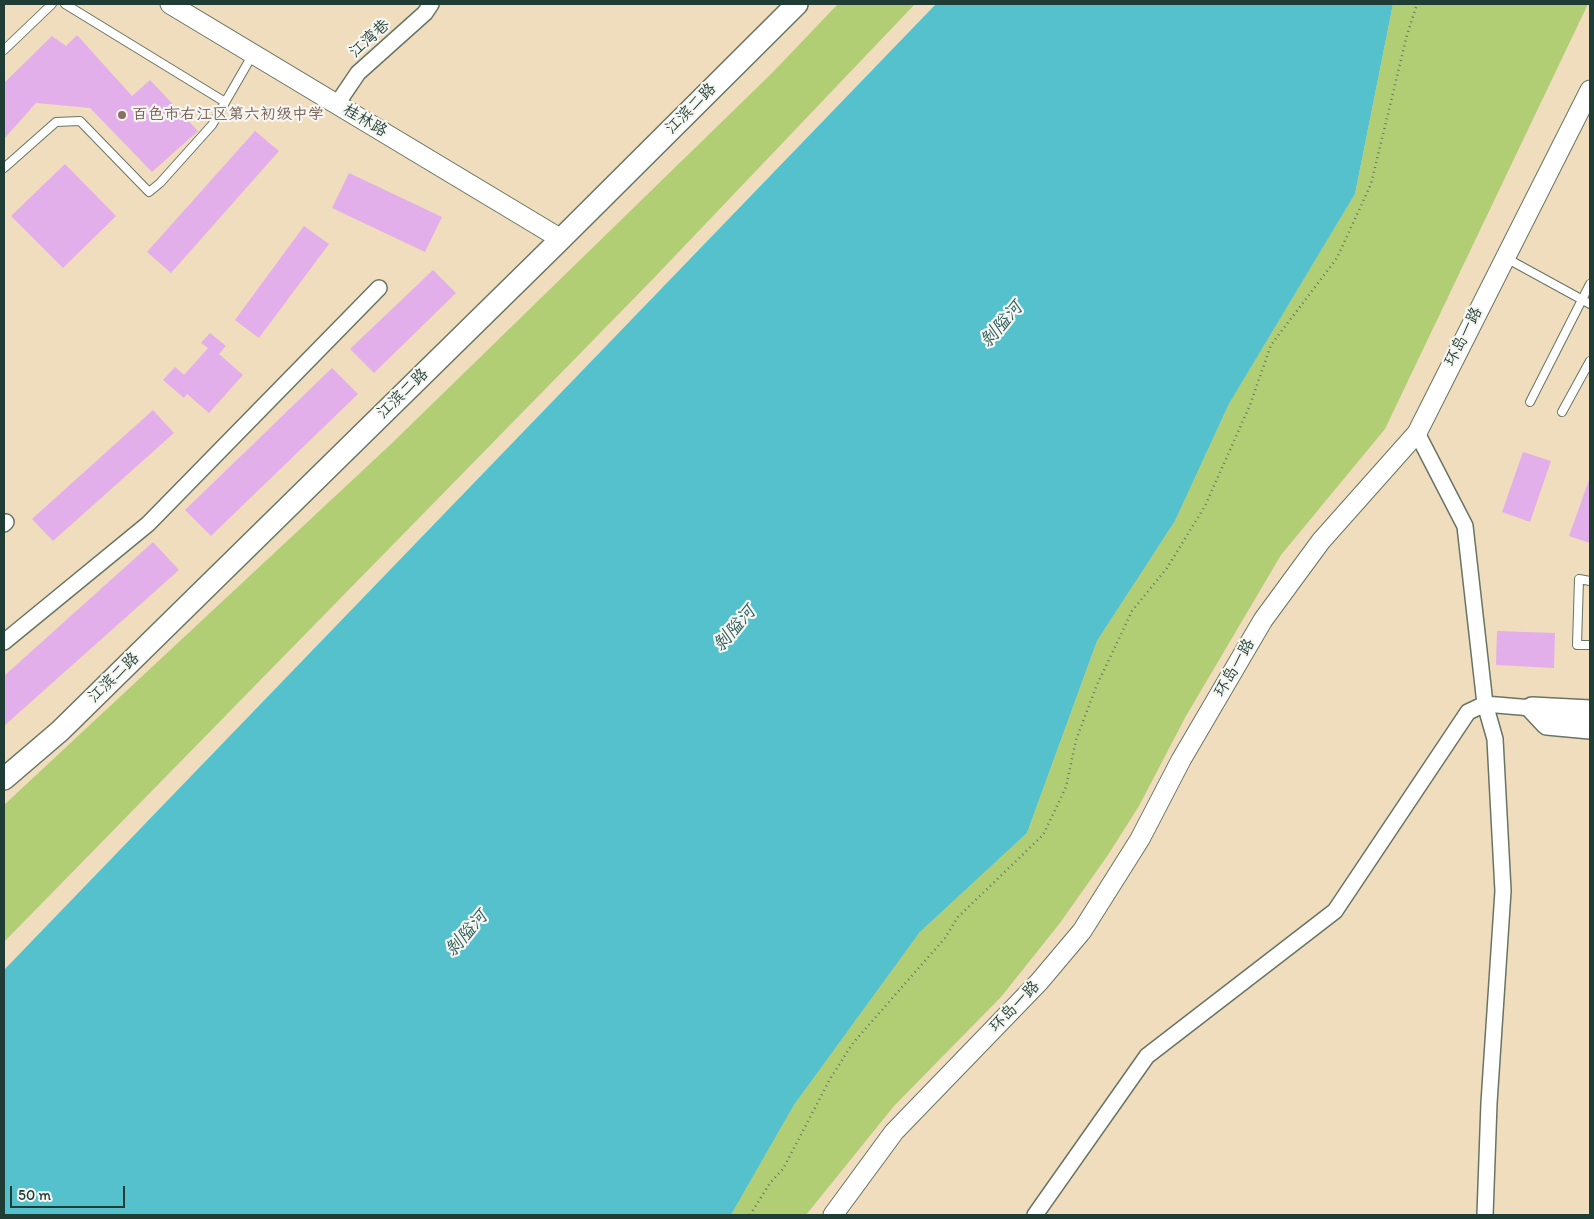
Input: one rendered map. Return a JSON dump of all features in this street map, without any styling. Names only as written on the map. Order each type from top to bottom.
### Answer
[{"type":"main road","name":"江滨二路","points":[[4,779],[60,731],[561,239],[797,4]]},
{"type":"main road","points":[[1532,708],[1590,711]]},
{"type":"main road","points":[[1532,708],[1547,724],[1590,728]]},
{"type":"street","name":"桂林路","points":[[170,4],[561,239]]},
{"type":"street","name":"江湾巷","points":[[337,104],[358,74],[425,13],[431,4]]},
{"type":"street","name":"环岛一路","points":[[833,1215],[894,1132],[1039,982],[1082,931],[1140,839],[1181,760],[1263,620],[1321,541],[1417,433],[1590,90]]},
{"type":"street","points":[[4,642],[148,524],[379,288]]},
{"type":"street","points":[[1417,433],[1465,526],[1485,704],[1495,739],[1503,891],[1489,1103],[1486,1215]]},
{"type":"street","points":[[1035,1215],[1147,1056],[1335,912],[1468,712],[1485,704],[1532,708]]},
{"type":"lane","points":[[4,50],[52,4]]},
{"type":"lane","points":[[65,4],[225,102]]},
{"type":"lane","points":[[4,168],[56,122],[80,121],[149,192],[160,183],[212,124],[253,54]]},
{"type":"lane","points":[[1504,258],[1590,304]]},
{"type":"lane","points":[[1530,402],[1590,284]]},
{"type":"lane","points":[[1562,412],[1590,361]]},
{"type":"lane","points":[[1590,581],[1579,579],[1578,645],[1590,645]]},
{"type":"path","points":[[750,1215],[770,1183],[783,1169],[830,1079],[853,1044],[945,938],[958,917],[1043,835],[1066,787],[1076,740],[1096,687],[1132,611],[1167,568],[1205,506],[1250,405],[1271,345],[1337,258],[1371,184],[1407,35],[1417,4]]},
{"type":"green space","points":[[838,4],[915,4],[652,280],[4,942],[4,805],[389,446],[772,73]]},
{"type":"green space","points":[[1393,4],[1588,4],[1385,429],[1281,555],[1186,716],[1139,806],[1108,855],[1060,923],[1001,997],[894,1106],[806,1215],[731,1215],[794,1105],[920,932],[1027,833],[1097,641],[1175,521],[1229,404],[1355,194]]},
{"type":"water","name":"剥隘河","points":[[936,4],[1393,4],[1355,194],[1229,404],[1175,521],[1097,641],[1027,833],[920,932],[794,1105],[731,1215],[4,1215],[4,970]]},
{"type":"building","points":[[77,35],[132,96],[150,80],[198,131],[152,172],[90,108],[36,103],[4,139],[4,83],[52,36],[66,46]]},
{"type":"building","points":[[255,131],[279,151],[171,273],[147,252]]},
{"type":"building","points":[[65,164],[116,216],[63,268],[11,216]]},
{"type":"building","points":[[349,173],[442,217],[425,252],[332,208]]},
{"type":"building","points":[[304,226],[329,244],[259,338],[235,320]]},
{"type":"building","points":[[433,270],[456,293],[374,373],[350,349]]},
{"type":"building","points":[[210,333],[226,346],[219,354],[243,375],[209,413],[187,394],[184,398],[163,380],[175,367],[184,375],[208,348],[201,343]]},
{"type":"building","points":[[332,368],[358,394],[211,536],[185,510]]},
{"type":"building","points":[[153,410],[174,433],[53,541],[32,519]]},
{"type":"building","points":[[1523,452],[1551,461],[1530,522],[1502,512]]},
{"type":"building","points":[[1590,481],[1590,543],[1569,536]]},
{"type":"building","points":[[153,542],[179,570],[4,726],[4,676]]},
{"type":"building","points":[[1497,631],[1555,633],[1554,668],[1496,665]]},
{"type":"place","name":"百色市右江区第六初级中学","points":[[122,115]]}]
